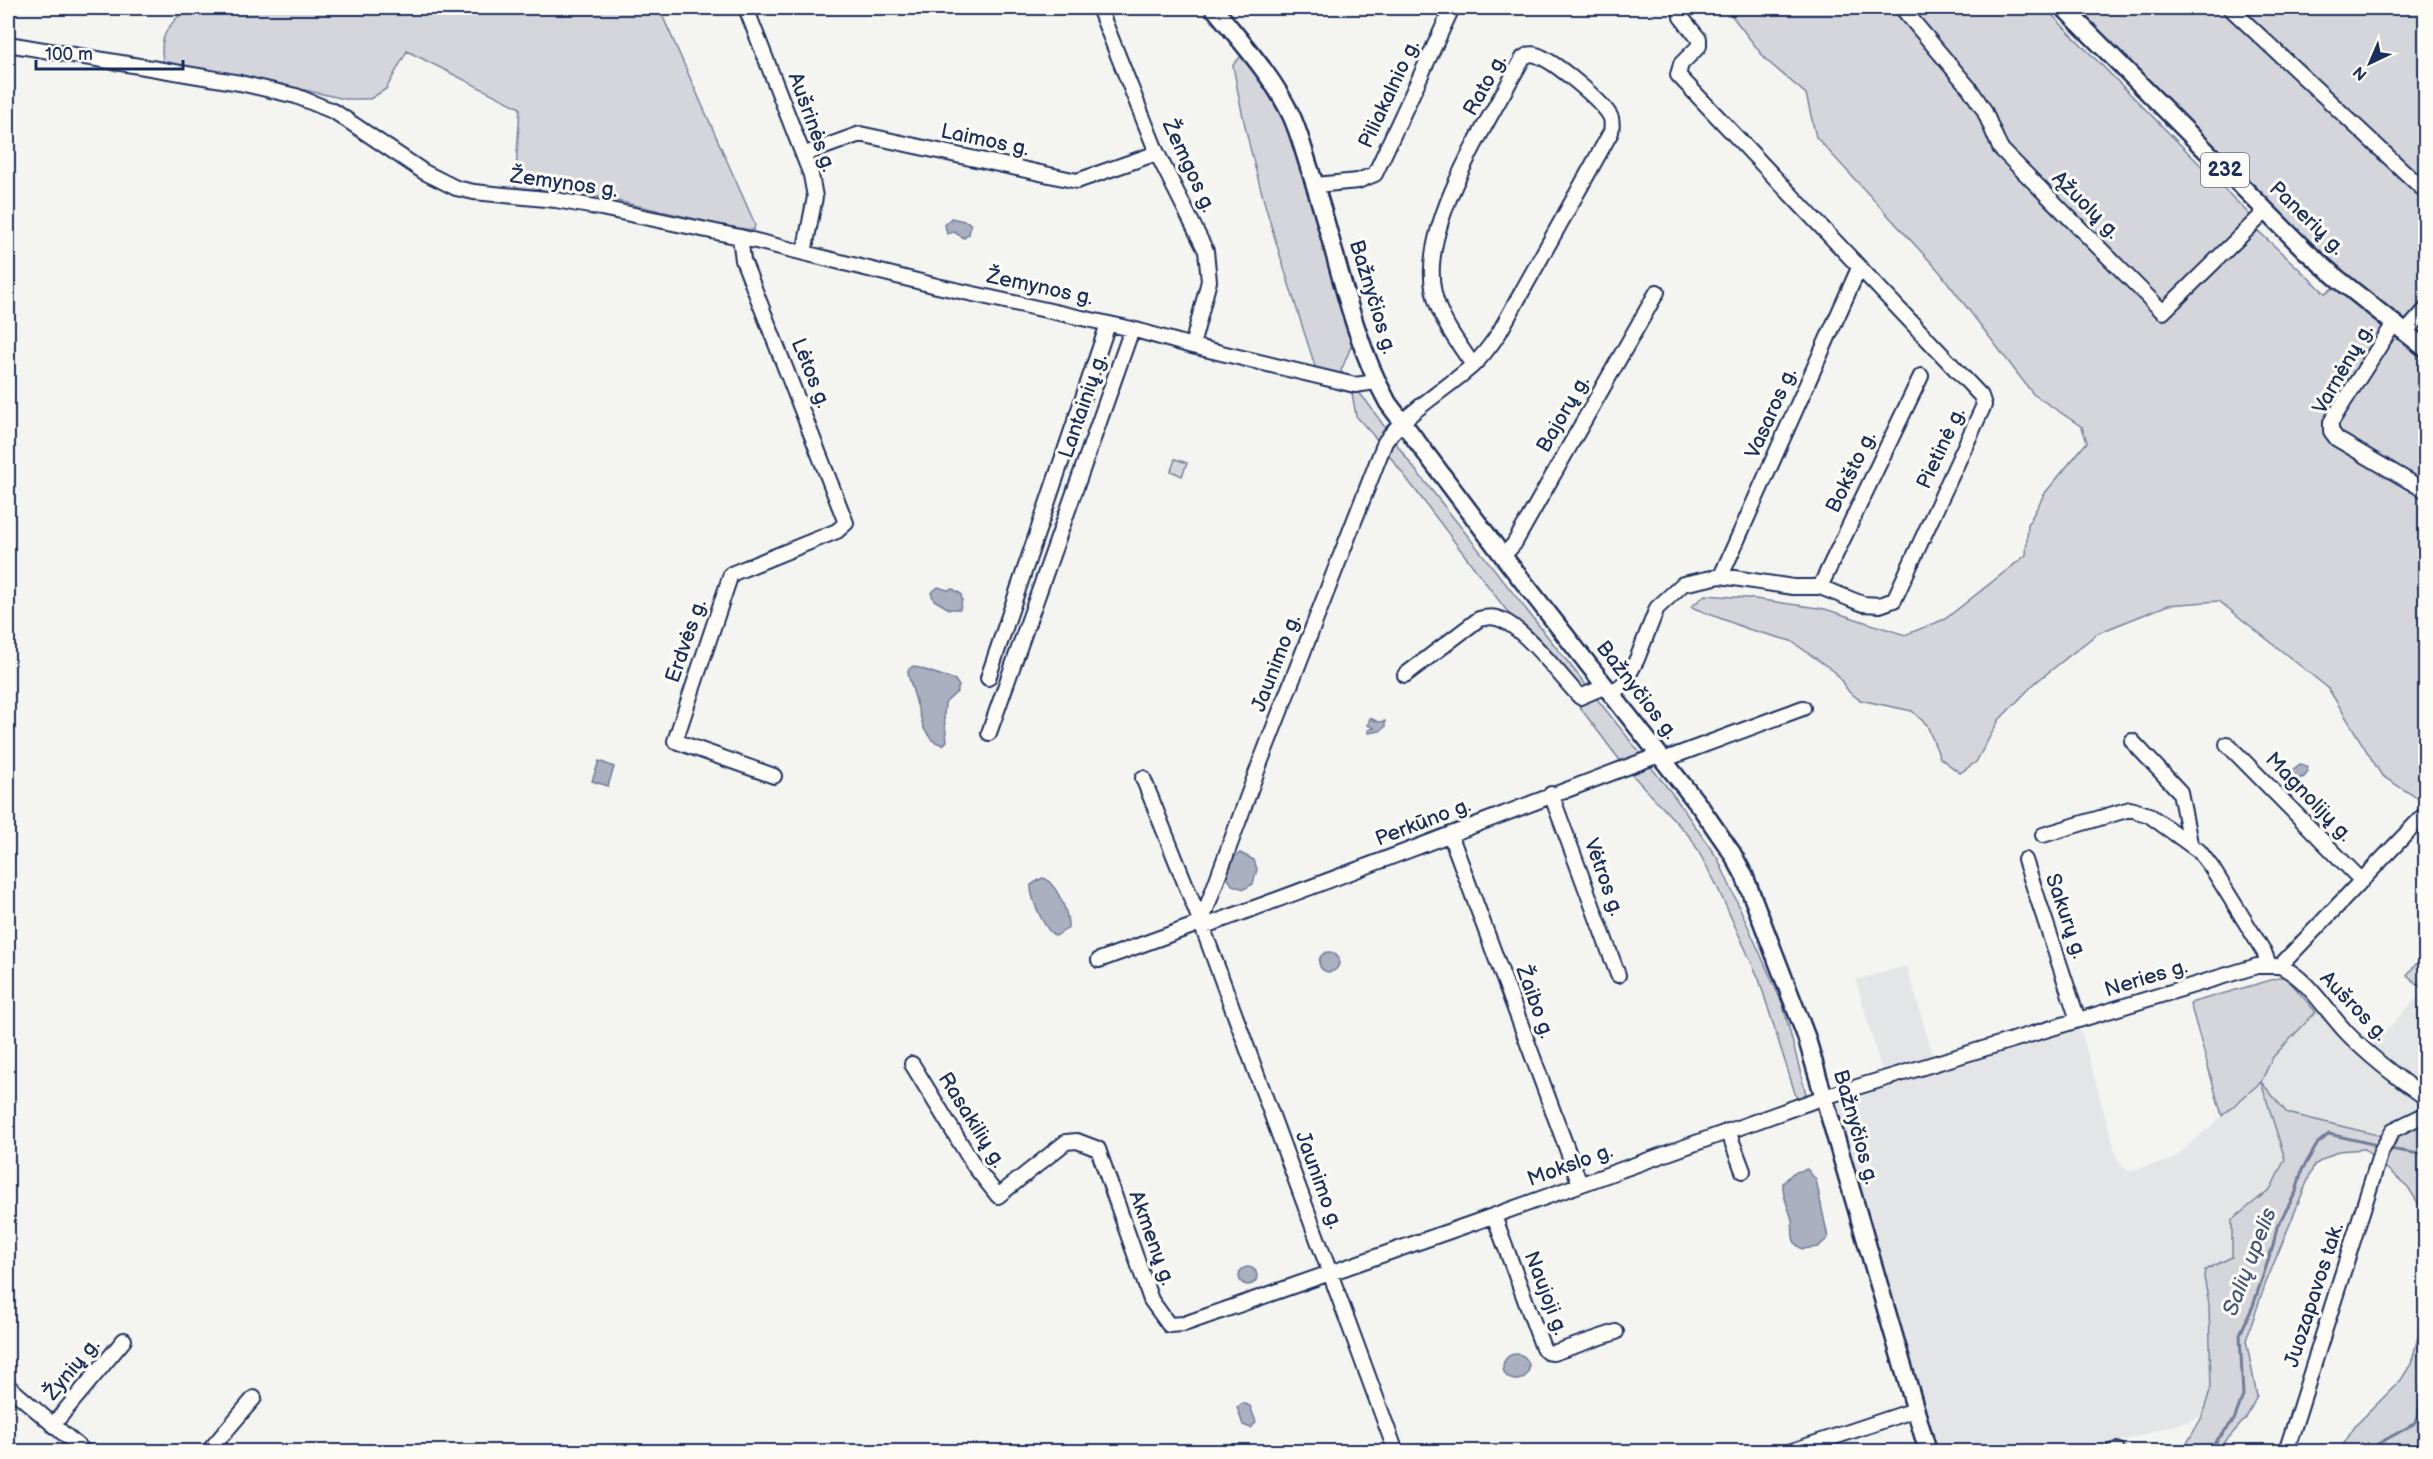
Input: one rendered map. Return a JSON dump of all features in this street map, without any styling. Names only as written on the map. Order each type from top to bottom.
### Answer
[{"type":"main road","name":"Bažnyčios g.","points":[[1214,8],[1282,98],[1298,134],[1315,185],[1359,333],[1377,382],[1401,423],[1718,831],[1744,875],[1790,992],[1824,1096],[1928,1452]]},
{"type":"main road","name":"Panerių g.","points":[[2064,8],[2266,211],[2337,278],[2426,349]]},
{"type":"street","name":"Aušrinės g.","points":[[746,8],[805,154],[815,197],[804,254]]},
{"type":"street","name":"Žemgos g.","points":[[1099,8],[1157,153],[1206,251],[1209,281],[1192,346]]},
{"type":"street","name":"Piliakalnio g.","points":[[1315,185],[1358,181],[1375,174],[1452,8]]},
{"type":"street","name":"Ąžuolų g.","points":[[1902,8],[1970,89],[1984,110],[2000,148],[2163,312],[2266,211]]},
{"type":"street","points":[[2230,8],[2426,192]]},
{"type":"street","name":"Pietinė g.","points":[[1609,690],[1625,682],[1657,608],[1683,584],[1721,576],[1793,587],[1820,587],[1863,604],[1880,605],[1894,600],[1984,405],[1981,396],[1973,387],[1678,75],[1681,64],[1699,46],[1699,39],[1681,17]]},
{"type":"street","name":"Žemynos g.","points":[[8,44],[240,83],[296,96],[334,112],[424,172],[456,188],[601,208],[740,237],[937,286],[1132,329]]},
{"type":"street","name":"Rato g.","points":[[1401,423],[1473,365],[1499,333],[1611,132],[1610,117],[1605,108],[1572,77],[1537,55],[1529,54],[1523,58],[1449,196],[1437,234],[1432,262],[1434,295],[1450,330],[1473,365]]},
{"type":"street","name":"Laimos g.","points":[[805,154],[860,134],[1077,181],[1157,153]]},
{"type":"street","name":"Lėtos g.","points":[[740,237],[743,260],[846,523]]},
{"type":"street","name":"Vasaros g.","points":[[1721,576],[1859,268]]},
{"type":"street","name":"Bajorų g.","points":[[1503,556],[1514,544],[1657,292]]},
{"type":"street","points":[[2399,329],[2426,309]]},
{"type":"street","points":[[988,678],[1108,324]]},
{"type":"street","points":[[1132,329],[1192,346],[1355,385],[1377,382]]},
{"type":"street","name":"Lantainių g.","points":[[989,733],[1132,329]]},
{"type":"street","name":"Varnėnų g.","points":[[2399,329],[2331,422],[2331,431],[2337,439],[2426,491]]},
{"type":"street","name":"Bokšto g.","points":[[1820,587],[1921,376]]},
{"type":"street","name":"Jaunimo g.","points":[[1202,925],[1260,763],[1379,454],[1391,433],[1401,423]]},
{"type":"street","name":"Erdvės g.","points":[[774,776],[675,741],[731,574],[837,531],[846,523]]},
{"type":"street","points":[[1406,675],[1479,619],[1491,616],[1504,620],[1518,630],[1580,697],[1609,690]]},
{"type":"street","name":"Perkūno g.","points":[[1099,960],[1327,883],[1551,794],[1803,708]]},
{"type":"street","points":[[2132,741],[2180,792],[2190,843]]},
{"type":"street","name":"Magnolijų g.","points":[[2227,744],[2361,880]]},
{"type":"street","name":"Jaunimo g.","points":[[1143,778],[1202,925],[1395,1452]]},
{"type":"street","name":"Vėtros g.","points":[[1551,794],[1618,975]]},
{"type":"street","points":[[2043,835],[2130,809],[2149,815],[2170,832],[2190,843],[2212,868],[2274,965],[2426,813]]},
{"type":"street","name":"Žaibo g.","points":[[1450,834],[1580,1184]]},
{"type":"street","name":"Sakurų g.","points":[[2025,860],[2079,1020]]},
{"type":"street","name":"Neries g.","points":[[1824,1096],[2257,966],[2274,965]]},
{"type":"street","name":"Aušros g.","points":[[2274,965],[2299,979],[2359,1044],[2426,1098]]},
{"type":"street","name":"Rasakilių g.","points":[[912,1064],[975,1167],[998,1196]]},
{"type":"street","name":"Mokslo g.","points":[[1331,1273],[1824,1096]]},
{"type":"street","name":"Juozapavos tak.","points":[[2286,1452],[2382,1152],[2393,1130],[2426,1114]]},
{"type":"street","points":[[1728,1131],[1743,1172]]},
{"type":"street","name":"Akmenų g.","points":[[998,1196],[1066,1142],[1077,1141],[1098,1149],[1151,1300],[1169,1324],[1185,1324],[1200,1320],[1331,1273]]},
{"type":"street","name":"Naujoji g.","points":[[1494,1216],[1547,1352],[1553,1353],[1616,1332]]},
{"type":"street","name":"Žynių g.","points":[[53,1425],[124,1340]]},
{"type":"street","points":[[8,1386],[85,1452]]},
{"type":"street","points":[[208,1452],[254,1398]]},
{"type":"street","points":[[1789,1452],[1915,1410]]},
{"type":"shaded area","points":[[187,8],[659,8],[755,224],[754,230],[730,227],[604,198],[515,187],[520,108],[407,51],[386,89],[370,99],[345,99],[246,77],[164,65],[163,40],[174,20]]},
{"type":"shaded area","points":[[1726,8],[1898,8],[1980,111],[1993,140],[2162,318],[2255,228],[2325,293],[2339,287],[2386,326],[2327,426],[2425,494],[2425,803],[2382,776],[2328,688],[2219,601],[2168,605],[2098,633],[2035,683],[1999,720],[1976,762],[1960,773],[1940,758],[1927,725],[1912,711],[1860,700],[1849,692],[1835,672],[1791,641],[1748,629],[1691,607],[1705,595],[1748,598],[1825,609],[1905,635],[1945,619],[2026,555],[2028,524],[2045,493],[2087,442],[2082,427],[2033,394],[1939,271],[1816,137],[1806,94],[1766,60]]},
{"type":"shaded area","points":[[1905,8],[2045,8],[2254,219],[2164,305],[2003,148],[1985,107]]},
{"type":"shaded area","points":[[2071,8],[2425,8],[2425,342],[2351,280],[2301,234]]},
{"type":"shaded area","points":[[1242,55],[1267,86],[1285,118],[1334,271],[1345,324],[1352,344],[1341,371],[1367,402],[1410,463],[1674,796],[1718,859],[1783,1005],[1808,1102],[1799,1106],[1759,979],[1715,882],[1691,838],[1625,767],[1379,442],[1356,416],[1352,393],[1321,385],[1271,226],[1250,146],[1233,65]]},
{"type":"shaded area","points":[[2396,333],[2425,354],[2425,487],[2340,437],[2335,423]]},
{"type":"shaded area","points":[[1175,459],[1187,463],[1182,476],[1171,471]]},
{"type":"shaded area","points":[[2425,953],[2425,991],[2407,975]]},
{"type":"shaded area","points":[[1907,966],[1933,1056],[2069,1017],[2082,1034],[2118,1161],[2128,1171],[2172,1160],[2261,1082],[2273,1057],[2316,1012],[2357,1036],[2370,1047],[2425,990],[2425,1122],[2390,1138],[2287,1113],[2262,1084],[2285,1159],[2271,1188],[2232,1220],[2232,1257],[2204,1278],[2209,1304],[2211,1387],[2202,1417],[2089,1451],[1934,1451],[1831,1086],[1882,1071],[1856,980]]},
{"type":"shaded area","points":[[2285,976],[2316,1012],[2273,1057],[2261,1082],[2222,1116],[2190,1003]]},
{"type":"shaded area","points":[[2261,1082],[2287,1113],[2390,1138],[2425,1122],[2425,1214],[2408,1187],[2364,1149],[2338,1151],[2314,1165],[2265,1285],[2246,1340],[2257,1396],[2246,1418],[2217,1451],[2182,1452],[2202,1417],[2211,1387],[2209,1304],[2204,1277],[2205,1270],[2232,1257],[2232,1220],[2271,1188],[2285,1159]]},
{"type":"shaded area","points":[[2425,1293],[2425,1444],[2423,1449],[2339,1451],[2356,1425],[2401,1380],[2411,1364],[2424,1314]]},
{"type":"water","points":[[951,218],[968,222],[971,225],[969,234],[964,238],[954,232],[947,234],[945,225]]},
{"type":"water","points":[[938,587],[953,589],[961,594],[960,609],[949,609],[934,600],[931,593]]},
{"type":"water","points":[[913,666],[955,680],[959,686],[957,692],[945,703],[947,741],[943,745],[933,741],[924,729],[908,674],[908,670]]},
{"type":"water","points":[[1370,718],[1378,722],[1385,721],[1385,727],[1380,731],[1368,733],[1368,730],[1374,728],[1368,725]]},
{"type":"water","points":[[599,761],[614,767],[608,786],[592,781]]},
{"type":"water","points":[[2300,764],[2306,766],[2308,772],[2304,777],[2292,781],[2287,774]]},
{"type":"water","points":[[1240,853],[1254,860],[1257,869],[1253,884],[1244,889],[1232,885],[1226,875],[1232,859]]},
{"type":"water","points":[[1042,878],[1055,888],[1067,915],[1068,928],[1056,936],[1047,928],[1039,914],[1031,890],[1031,885]]},
{"type":"water","points":[[1329,952],[1336,955],[1339,962],[1336,969],[1329,972],[1322,969],[1319,962],[1322,955]]},
{"type":"water","points":[[1807,1169],[1816,1180],[1828,1238],[1818,1247],[1803,1249],[1796,1244],[1793,1237],[1792,1220],[1783,1183],[1793,1173]]},
{"type":"water","points":[[1248,1267],[1254,1270],[1257,1276],[1254,1282],[1248,1285],[1242,1282],[1239,1276],[1242,1270]]},
{"type":"water","points":[[1516,1354],[1525,1358],[1529,1367],[1525,1376],[1516,1380],[1507,1376],[1503,1367],[1507,1358]]},
{"type":"water","points":[[1243,1403],[1250,1406],[1256,1422],[1251,1428],[1243,1425],[1237,1407]]},
{"type":"waterway","name":"Salių upelis","points":[[2207,1452],[2234,1420],[2243,1396],[2240,1334],[2253,1306],[2277,1227],[2296,1192],[2302,1170],[2318,1143],[2329,1134],[2377,1145]]},
{"type":"waterway","name":"Salių upelis","points":[[2389,1149],[2426,1155]]},
{"type":"waterway","points":[[2363,1452],[2414,1424],[2418,1418],[2426,1359]]}]
